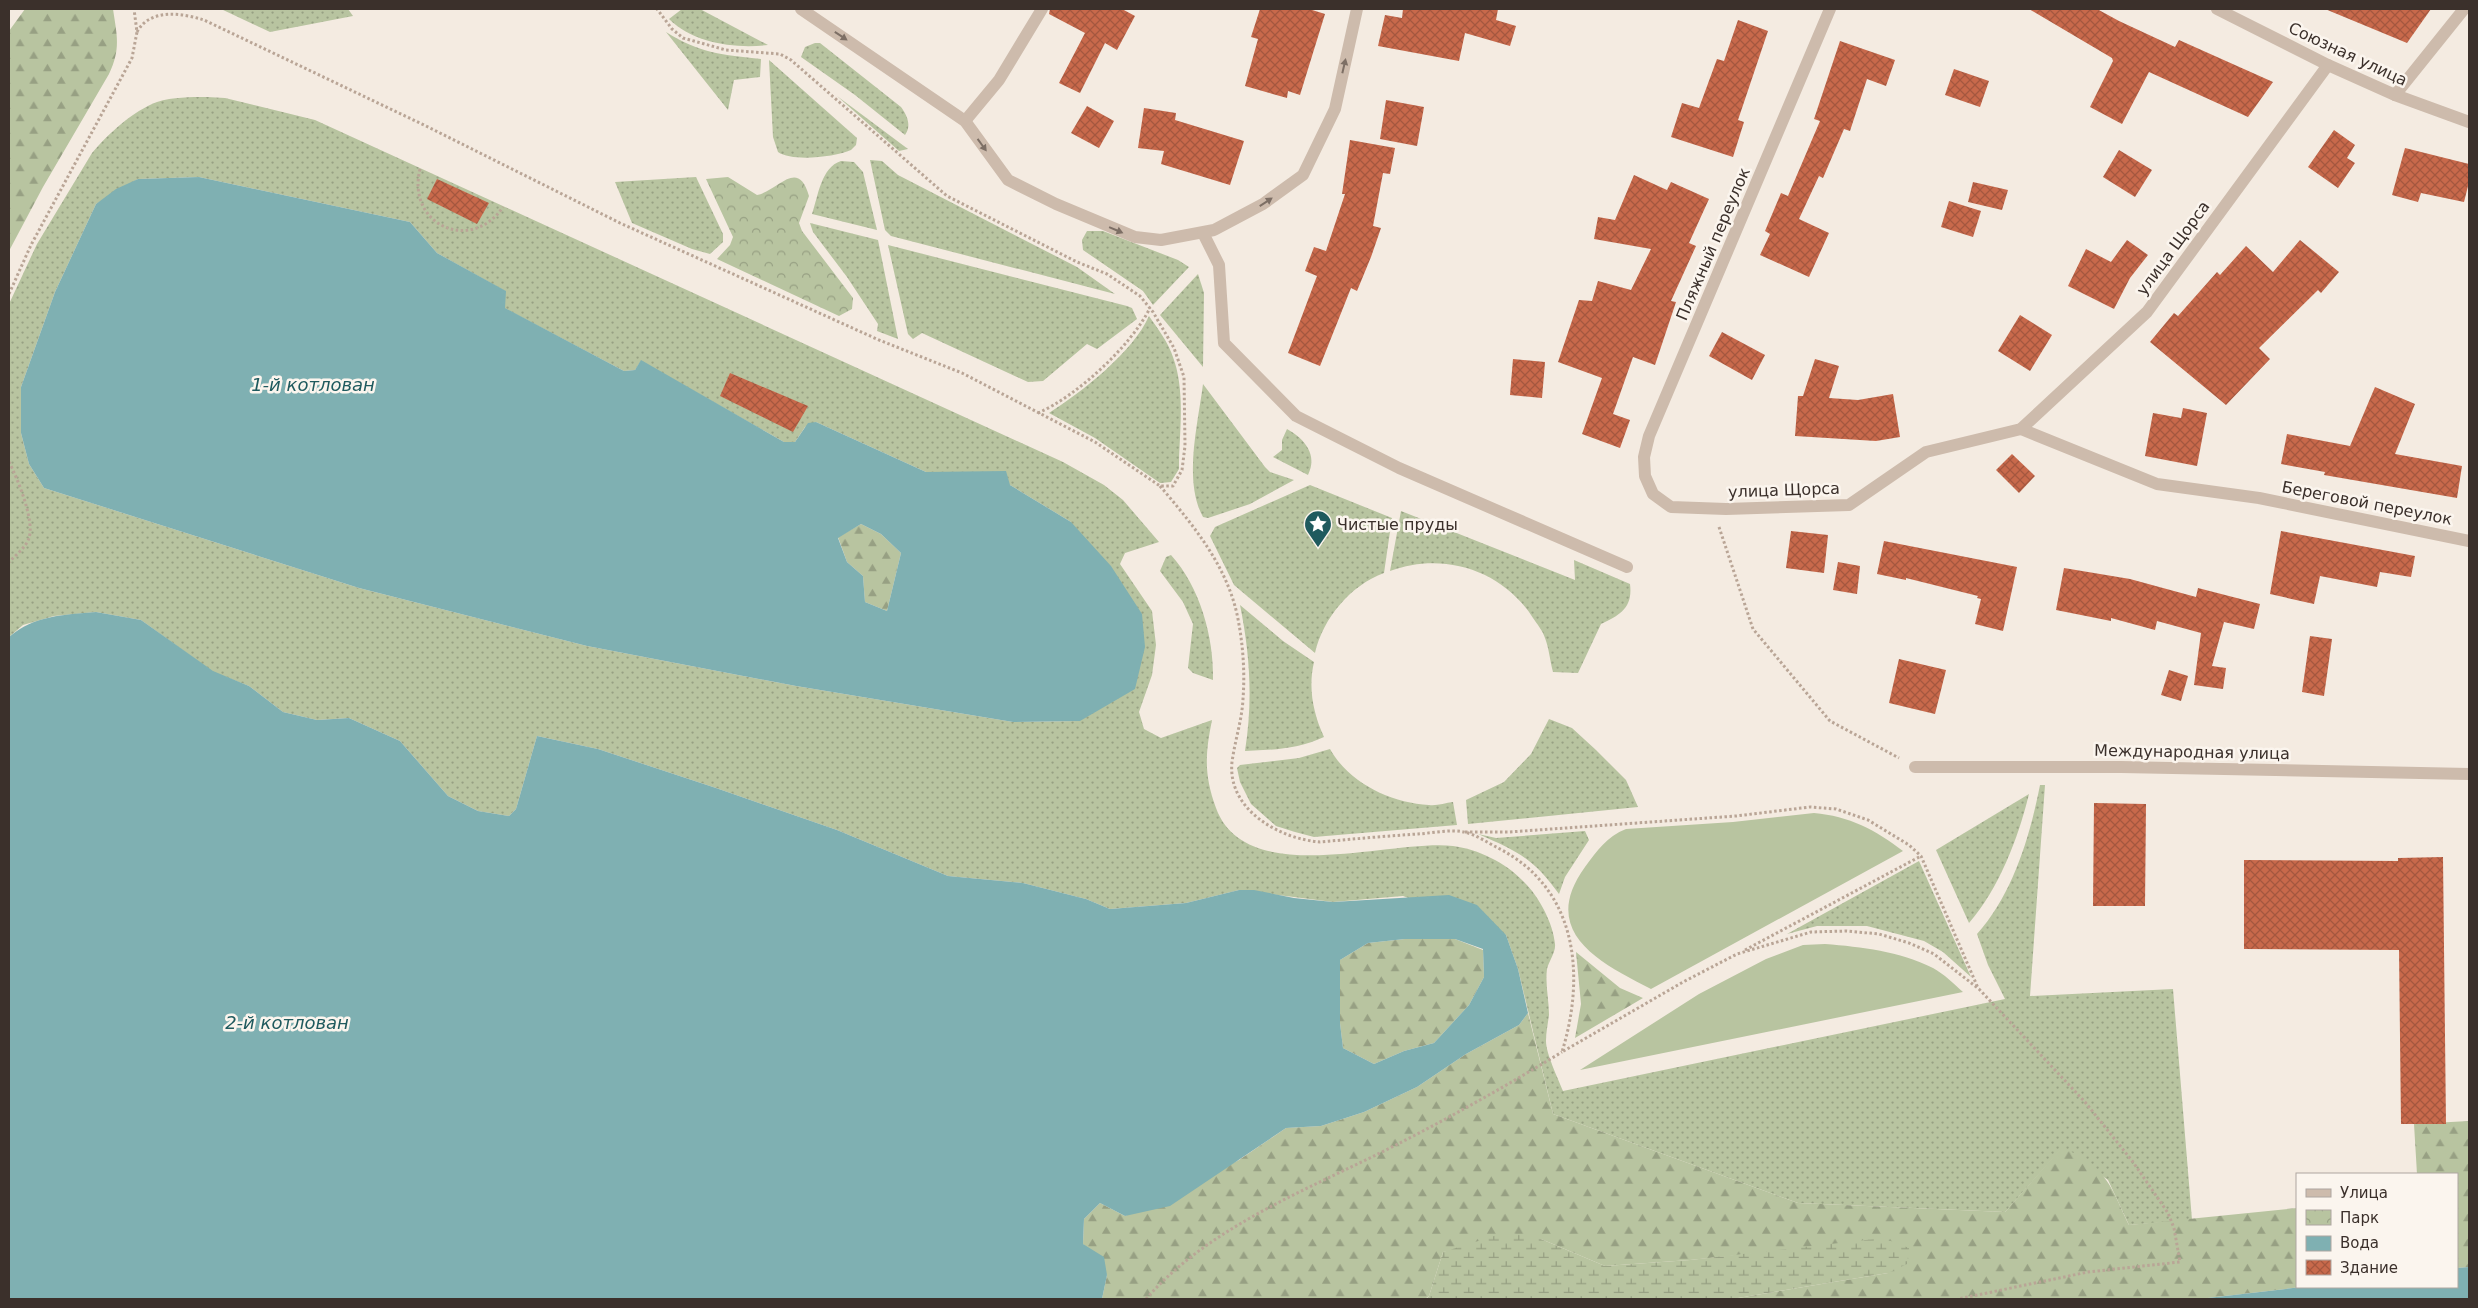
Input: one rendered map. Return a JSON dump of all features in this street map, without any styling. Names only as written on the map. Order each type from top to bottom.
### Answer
[{"type":"street","points":[[801,9],[965,122],[1008,180],[1056,204],[1141,239],[1161,240],[1203,233],[1224,226],[1263,204],[1303,175],[1335,109],[1358,9]]},
{"type":"street","points":[[965,122],[999,80],[1042,9]]},
{"type":"street","name":"Пляжный переулок","points":[[1653,494],[1644,476],[1644,457],[1649,436],[1830,9]]},
{"type":"street","name":"Союзная улица","points":[[2217,9],[2328,64],[2395,94],[2469,122]]},
{"type":"street","points":[[2395,94],[2464,9]]},
{"type":"street","name":"улица Щорса","points":[[1653,494],[1671,507],[1849,505],[1926,452],[2021,429],[2147,312],[2328,64]]},
{"type":"street","points":[[1203,233],[1219,265],[1224,343],[1296,416],[1399,468],[1627,567]]},
{"type":"street","name":"Береговой переулок","points":[[2021,429],[2157,484],[2259,498],[2469,541]]},
{"type":"street","name":"Международная улица","points":[[1915,767],[2121,767],[2469,774]]},
{"type":"path","points":[[9,294],[31,246],[124,76],[134,54],[137,32],[134,9]]},
{"type":"path","points":[[657,9],[672,29],[683,38],[726,50],[780,54],[791,60],[946,196],[1121,281],[1140,296],[1150,308],[1171,342],[1180,361],[1184,377],[1186,400],[1182,470],[1173,486],[1160,486]]},
{"type":"path","points":[[137,32],[144,22],[158,16],[179,15],[204,20],[620,223],[879,340],[962,373],[1095,442],[1160,486],[1203,538],[1234,605],[1243,653],[1244,698],[1241,723],[1232,763],[1232,775],[1239,796],[1248,808],[1269,826],[1301,840],[1320,842],[1464,832],[1509,832],[1736,816],[1810,807],[1836,809],[1868,820],[1909,845],[1921,856],[1979,989]]},
{"type":"path","points":[[420,169],[418,187],[420,203],[424,210],[438,224],[459,230],[477,228],[493,220],[503,207]]},
{"type":"path","points":[[1038,413],[1062,400],[1092,375],[1136,330],[1150,308]]},
{"type":"path","points":[[9,462],[15,473],[28,516],[30,530],[25,545],[9,562]]},
{"type":"path","points":[[1712,508],[1753,630],[1830,721],[1915,767]]},
{"type":"path","points":[[1464,832],[1513,856],[1532,871],[1551,891],[1564,916],[1574,976],[1572,1005],[1562,1052]]},
{"type":"path","points":[[1146,1299],[1172,1272],[1248,1220],[1438,1123],[1524,1076],[1683,982],[1921,856]]},
{"type":"path","points":[[1737,954],[1811,932],[1846,931],[1880,934],[1909,943],[1934,954],[1979,989],[2085,1102],[2139,1170],[2168,1213],[2174,1228],[2180,1262],[2088,1272],[1958,1299]]},
{"type":"green space","points":[[25,9],[113,9],[117,50],[109,74],[43,187],[9,251],[9,31]]},
{"type":"green space","points":[[221,9],[348,9],[353,16],[270,32]]},
{"type":"green space","points":[[682,9],[700,9],[768,45],[729,45],[702,39],[690,34],[669,19]]},
{"type":"green space","points":[[666,32],[689,45],[701,49],[761,59],[760,77],[734,80],[728,110]]},
{"type":"green space","points":[[820,43],[901,107],[908,121],[905,135],[855,95],[801,57],[805,47]]},
{"type":"green space","points":[[769,60],[857,138],[856,145],[851,150],[835,155],[803,158],[784,155],[778,152],[773,137]]},
{"type":"green space","points":[[837,96],[908,149],[899,151]]},
{"type":"green space","points":[[225,98],[315,120],[1063,462],[1104,485],[1123,500],[1159,542],[1125,553],[1120,564],[1152,611],[1156,645],[1152,675],[1139,712],[1144,729],[1161,738],[1212,720],[1207,765],[1209,785],[1216,808],[1232,833],[1257,848],[1288,854],[1322,855],[1426,846],[1453,846],[1472,850],[1491,858],[1516,874],[1540,902],[1554,936],[1554,950],[1547,969],[1549,1015],[1546,1041],[1550,1059],[1563,1091],[2005,999],[1988,965],[1977,934],[2001,901],[2010,883],[2025,844],[2040,785],[2045,785],[2030,996],[2173,989],[2192,1220],[2129,1225],[2108,1180],[2062,1148],[2005,1212],[1798,1203],[1553,1114],[1518,969],[1506,935],[1403,896],[1333,902],[1239,890],[1186,903],[1110,909],[1086,899],[1023,883],[948,876],[837,830],[716,788],[598,749],[537,736],[516,809],[509,816],[478,811],[448,796],[400,741],[349,718],[317,720],[283,712],[249,686],[213,672],[141,620],[96,612],[54,616],[23,625],[9,637],[9,304],[37,244],[98,146],[113,131],[148,106],[169,99]],"holes":[[[199,177],[410,222],[437,253],[505,291],[504,308],[624,371],[635,370],[641,361],[784,442],[795,442],[805,427],[816,422],[926,472],[1010,485],[1071,522],[1080,721],[1013,722],[796,686],[587,646],[359,588],[44,488],[29,464],[21,433],[21,387],[55,292],[96,204],[138,179]]]},
{"type":"green space","points":[[870,160],[882,161],[898,175],[1077,267],[1115,294],[891,236],[885,230]]},
{"type":"green space","points":[[841,161],[854,162],[863,172],[877,230],[812,214],[821,183],[829,169]]},
{"type":"green space","points":[[696,177],[723,234],[723,242],[710,254],[692,249],[632,223],[615,182]]},
{"type":"green space","points":[[728,177],[757,195],[787,179],[793,177],[799,179],[809,196],[799,223],[802,231],[853,298],[852,309],[839,316],[717,259],[730,245],[733,237],[706,179]]},
{"type":"green space","points":[[810,223],[878,240],[898,339],[877,331],[878,324],[847,277],[813,232]]},
{"type":"green space","points":[[1087,231],[1103,231],[1178,260],[1189,267],[1153,305],[1143,291],[1083,250],[1082,240]]},
{"type":"green space","points":[[888,245],[1127,306],[1132,308],[1137,319],[1097,349],[1087,344],[1043,381],[1028,382],[922,333],[913,339],[908,334]]},
{"type":"green space","points":[[1198,274],[1204,293],[1203,367],[1160,315]]},
{"type":"green space","points":[[1149,316],[1171,351],[1179,383],[1181,409],[1179,469],[1171,482],[1160,483],[1095,438],[1049,413],[1091,383],[1119,357],[1141,330]]},
{"type":"green space","points":[[1203,384],[1265,467],[1270,472],[1294,480],[1250,504],[1208,518],[1203,517],[1197,503],[1193,470]]},
{"type":"green space","points":[[1287,429],[1308,448],[1311,468],[1308,475],[1273,457],[1282,450],[1282,440]]},
{"type":"green space","points":[[1310,485],[1392,518],[1384,573],[1360,586],[1340,604],[1325,627],[1315,653],[1234,585],[1210,536],[1215,527]]},
{"type":"green space","points":[[1401,511],[1575,580],[1574,560],[1630,584],[1627,605],[1619,614],[1601,624],[1578,673],[1553,672],[1544,635],[1540,628],[1520,601],[1489,577],[1451,564],[1430,563],[1410,565],[1390,571]]},
{"type":"green space","points":[[861,524],[881,534],[901,553],[887,611],[865,602],[863,576],[847,562],[838,537]]},
{"type":"green space","points":[[1171,555],[1190,582],[1203,613],[1211,647],[1213,680],[1193,673],[1188,668],[1193,624],[1183,602],[1160,571],[1166,557]]},
{"type":"green space","points":[[1240,605],[1283,641],[1314,662],[1311,681],[1313,700],[1317,719],[1324,737],[1295,746],[1245,751],[1250,696],[1246,641]]},
{"type":"green space","points":[[1549,719],[1572,728],[1596,750],[1626,780],[1638,807],[1468,824],[1466,800],[1504,782],[1531,754]]},
{"type":"green space","points":[[1330,749],[1348,772],[1372,789],[1400,800],[1415,803],[1438,805],[1453,802],[1457,825],[1314,837],[1276,826],[1251,804],[1240,782],[1237,768],[1240,765],[1299,758]]},
{"type":"green space","points":[[2029,794],[2006,862],[1980,909],[1969,923],[1936,850]]},
{"type":"green space","points":[[1814,813],[1839,817],[1862,825],[1903,851],[1651,989],[1595,956],[1581,943],[1572,927],[1568,910],[1572,890],[1585,867],[1598,850],[1619,832],[1626,829],[1733,822]]},
{"type":"green space","points":[[1585,831],[1589,840],[1565,877],[1559,894],[1541,872],[1523,857],[1503,845],[1478,834],[1496,838]]},
{"type":"green space","points":[[1919,861],[1971,977],[1943,952],[1924,941],[1867,926],[1817,926],[1787,934]]},
{"type":"green space","points":[[1405,939],[1455,939],[1483,950],[1484,977],[1469,1005],[1434,1043],[1404,1051],[1374,1064],[1343,1048],[1340,1023],[1340,960],[1368,943]]},
{"type":"green space","points":[[1825,944],[1866,948],[1920,962],[1937,970],[1963,992],[1580,1070],[1699,994],[1766,959],[1803,945]]},
{"type":"green space","points":[[1576,952],[1620,988],[1643,998],[1575,1038],[1581,1004]]},
{"type":"green space","points":[[1528,1013],[1553,1114],[1798,1203],[2005,1212],[2062,1147],[2089,1162],[2105,1178],[2129,1225],[2296,1208],[2296,1288],[2199,1299],[1732,1299],[1888,1273],[1779,1251],[1605,1266],[1541,1239],[1443,1252],[1429,1296],[1425,1299],[1102,1299],[1107,1275],[1083,1244],[1084,1219],[1100,1203],[1125,1216],[1239,1160],[1286,1128],[1321,1126],[1364,1112],[1417,1087],[1466,1054],[1519,1025]]},
{"type":"green space","points":[[2469,1121],[2469,1267],[2458,1268],[2458,1173],[2417,1173],[2414,1124]]},
{"type":"green space","points":[[1507,1232],[1541,1239],[1605,1266],[1690,1260],[1883,1238],[1909,1248],[1907,1264],[1888,1273],[1732,1299],[1426,1299],[1429,1296],[1443,1252]]},
{"type":"water","name":"1-й котлован","points":[[199,177],[410,222],[437,253],[506,291],[505,308],[624,371],[635,370],[641,360],[784,442],[795,442],[808,423],[816,422],[926,472],[1006,471],[1010,485],[1071,522],[1111,566],[1142,614],[1145,647],[1135,689],[1080,721],[1013,722],[796,686],[587,646],[359,588],[44,488],[29,464],[21,433],[21,387],[55,292],[96,204],[116,189],[138,179]],"holes":[[[861,524],[881,534],[901,553],[887,611],[865,602],[863,576],[847,562],[838,538]]]},
{"type":"water","name":"2-й котлован","points":[[96,612],[141,620],[213,671],[249,686],[283,712],[317,720],[349,718],[400,741],[448,796],[478,811],[509,816],[516,809],[537,736],[598,749],[716,788],[837,830],[948,876],[1023,883],[1086,899],[1110,909],[1186,903],[1239,890],[1254,890],[1294,898],[1333,902],[1449,895],[1477,905],[1506,935],[1518,969],[1528,1013],[1519,1025],[1466,1054],[1417,1087],[1364,1112],[1321,1126],[1286,1128],[1170,1206],[1125,1216],[1100,1203],[1084,1219],[1083,1244],[1104,1257],[1107,1275],[1102,1299],[9,1299],[9,637],[39,620],[61,615]],"holes":[[[1405,939],[1455,939],[1483,949],[1484,977],[1469,1005],[1434,1043],[1404,1051],[1374,1064],[1343,1048],[1340,1023],[1340,960],[1368,943]]]},
{"type":"water","points":[[2469,1267],[2469,1299],[2199,1299],[2296,1288],[2458,1288],[2458,1268]]},
{"type":"building","points":[[1050,9],[1122,9],[1135,16],[1117,50],[1105,43],[1080,93],[1059,83],[1085,33],[1049,14]]},
{"type":"building","points":[[1260,9],[1309,9],[1325,14],[1300,95],[1288,91],[1287,98],[1245,86],[1258,39],[1251,37]]},
{"type":"building","points":[[1403,9],[1498,9],[1496,20],[1516,26],[1510,46],[1465,33],[1459,61],[1378,46],[1385,15],[1402,18]]},
{"type":"building","points":[[2029,9],[2097,9],[2175,47],[2179,40],[2273,82],[2248,117],[2149,72],[2122,124],[2090,107],[2113,61],[2112,58]]},
{"type":"building","points":[[2325,9],[2431,9],[2407,43]]},
{"type":"building","points":[[1738,20],[1768,31],[1738,120],[1744,122],[1733,157],[1671,137],[1682,103],[1699,108],[1717,59],[1724,61]]},
{"type":"building","points":[[1840,41],[1895,60],[1886,86],[1867,79],[1850,131],[1844,129],[1823,178],[1819,176],[1799,219],[1829,233],[1809,277],[1760,255],[1770,234],[1765,231],[1781,193],[1788,196],[1820,121],[1814,119]]},
{"type":"building","points":[[1954,69],[1989,81],[1980,107],[1945,95]]},
{"type":"building","points":[[1386,100],[1424,107],[1417,146],[1380,139]]},
{"type":"building","points":[[1087,106],[1114,121],[1099,148],[1071,133]]},
{"type":"building","points":[[1144,108],[1176,113],[1175,120],[1244,141],[1230,185],[1161,164],[1164,151],[1138,148]]},
{"type":"building","points":[[2334,130],[2355,145],[2347,158],[2355,163],[2338,188],[2308,167]]},
{"type":"building","points":[[1350,140],[1395,148],[1390,174],[1383,173],[1373,226],[1381,228],[1357,291],[1351,288],[1320,366],[1288,353],[1317,276],[1305,271],[1314,247],[1326,251],[1345,194],[1342,194]]},
{"type":"building","points":[[2405,148],[2469,164],[2469,182],[2464,202],[2421,193],[2418,202],[2392,195]]},
{"type":"building","points":[[2119,150],[2152,170],[2135,197],[2103,177]]},
{"type":"building","points":[[1634,175],[1667,190],[1671,182],[1709,199],[1689,243],[1696,246],[1671,301],[1676,302],[1655,365],[1633,357],[1613,414],[1630,420],[1620,448],[1582,434],[1602,378],[1558,362],[1579,300],[1592,301],[1598,281],[1631,290],[1651,249],[1594,239],[1598,217],[1615,220]]},
{"type":"building","points":[[437,179],[489,203],[477,224],[427,199]]},
{"type":"building","points":[[1973,182],[2008,190],[2002,210],[1968,202]]},
{"type":"building","points":[[1949,201],[1981,211],[1973,237],[1941,227]]},
{"type":"building","points":[[2127,240],[2148,255],[2130,278],[2114,309],[2068,286],[2086,249],[2111,262]]},
{"type":"building","points":[[2300,240],[2339,272],[2321,293],[2318,290],[2259,348],[2270,359],[2226,405],[2150,342],[2174,313],[2178,316],[2217,272],[2220,275],[2246,246],[2273,272]]},
{"type":"building","points":[[2020,315],[2052,335],[2030,371],[1998,351]]},
{"type":"building","points":[[1722,332],[1765,355],[1752,380],[1709,356]]},
{"type":"building","points":[[1513,359],[1545,362],[1542,398],[1510,395]]},
{"type":"building","points":[[1815,359],[1839,366],[1829,398],[1858,400],[1893,394],[1900,437],[1876,441],[1795,436],[1798,396],[1803,396]]},
{"type":"building","points":[[730,373],[808,406],[793,432],[720,396]]},
{"type":"building","points":[[2375,387],[2415,404],[2395,454],[2462,466],[2457,498],[2324,475],[2325,472],[2281,464],[2287,434],[2350,446]]},
{"type":"building","points":[[2183,408],[2207,413],[2197,466],[2145,456],[2153,413],[2181,418]]},
{"type":"building","points":[[2012,454],[2035,476],[2019,493],[1996,470]]},
{"type":"building","points":[[1791,531],[1828,535],[1824,573],[1786,568]]},
{"type":"building","points":[[2281,531],[2415,556],[2411,577],[2380,572],[2377,587],[2320,576],[2314,604],[2270,594]]},
{"type":"building","points":[[1884,541],[2017,567],[2003,631],[1975,624],[1981,599],[1977,598],[1978,596],[1906,578],[1906,580],[1877,574]]},
{"type":"building","points":[[1838,562],[1860,566],[1857,594],[1833,590]]},
{"type":"building","points":[[2064,568],[2130,579],[2196,597],[2198,588],[2260,604],[2254,629],[2224,622],[2212,666],[2226,668],[2223,689],[2194,685],[2201,633],[2157,621],[2155,630],[2111,618],[2111,621],[2056,610]]},
{"type":"building","points":[[2310,636],[2332,639],[2324,696],[2302,692]]},
{"type":"building","points":[[1899,659],[1946,670],[1935,714],[1889,703]]},
{"type":"building","points":[[2169,670],[2188,676],[2181,701],[2161,695]]},
{"type":"building","points":[[2094,803],[2146,804],[2145,906],[2093,906]]},
{"type":"building","points":[[2443,857],[2446,1124],[2401,1124],[2399,950],[2244,949],[2244,860],[2398,861],[2398,858]]},
{"type":"place","name":"Чистые пруды","points":[[1318,548]]}]
